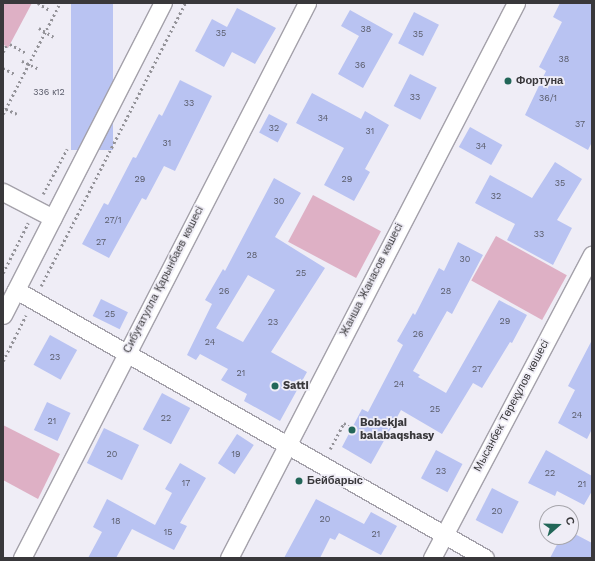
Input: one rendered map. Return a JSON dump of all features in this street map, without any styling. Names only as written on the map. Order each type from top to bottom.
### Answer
[{"type":"street","points":[[3,315],[163,3]]},
{"type":"street","name":"Сибуғатулла Қарынбаев көшесі","points":[[22,558],[307,3]]},
{"type":"street","name":"Жанша Жанасов көшесі","points":[[229,558],[286,445],[516,3]]},
{"type":"street","points":[[3,192],[53,218]]},
{"type":"street","name":"Мысанбек Төреқұлов көшесі","points":[[432,558],[592,255]]},
{"type":"street","points":[[16,290],[485,558]]},
{"type":"path","points":[[38,3],[49,10]]},
{"type":"path","points":[[3,114],[60,3]]},
{"type":"path","points":[[3,361],[185,3]]},
{"type":"path","points":[[39,28],[54,37]]},
{"type":"path","points":[[10,44],[26,53]]},
{"type":"path","points":[[3,52],[6,46]]},
{"type":"path","points":[[22,61],[39,69]]},
{"type":"path","points":[[3,68],[15,74]]},
{"type":"path","points":[[6,108],[17,114]]},
{"type":"path","points":[[322,465],[344,423],[352,428]]},
{"type":"shaded area","points":[[3,3],[32,3],[8,48],[3,44]]},
{"type":"shaded area","points":[[313,195],[381,231],[356,278],[288,242]]},
{"type":"shaded area","points":[[496,236],[567,275],[542,320],[471,281]]},
{"type":"shaded area","points":[[3,425],[60,454],[38,499],[3,480]]},
{"type":"building","points":[[71,3],[113,3],[113,150],[71,150]]},
{"type":"building","points":[[560,3],[592,3],[592,142],[588,150],[525,115],[546,71],[539,67],[562,22],[553,17]]},
{"type":"building","points":[[237,8],[276,28],[255,64],[232,52],[224,67],[195,51],[212,19],[227,27]]},
{"type":"building","points":[[350,10],[393,34],[363,88],[338,74],[359,36],[341,26]]},
{"type":"building","points":[[414,12],[439,25],[423,56],[398,43]]},
{"type":"building","points":[[410,74],[437,88],[420,120],[394,106]]},
{"type":"building","points":[[180,80],[212,96],[175,171],[164,166],[146,200],[142,198],[109,258],[82,244],[104,203],[108,205],[133,157],[136,158],[159,114],[162,116]]},
{"type":"building","points":[[312,93],[361,119],[365,111],[389,125],[365,169],[370,172],[354,201],[324,185],[344,148],[296,123]]},
{"type":"building","points":[[269,114],[288,124],[278,142],[259,133]]},
{"type":"building","points":[[470,127],[502,145],[491,165],[459,147]]},
{"type":"building","points":[[555,162],[582,179],[557,220],[572,228],[553,265],[507,240],[515,224],[475,203],[490,175],[532,198]]},
{"type":"building","points":[[274,178],[301,193],[275,237],[325,268],[271,352],[307,372],[280,421],[244,401],[247,394],[221,380],[228,369],[200,354],[196,360],[187,355],[212,304],[205,300],[223,269],[225,271]],"holes":[[[248,275],[275,290],[243,342],[216,328]]]},
{"type":"building","points":[[458,242],[483,255],[452,314],[447,311],[413,371],[420,375],[418,377],[446,393],[499,300],[527,315],[512,343],[510,342],[482,388],[473,383],[442,434],[401,410],[371,464],[342,447],[362,409],[368,412],[403,345],[397,341],[413,313],[415,315],[439,268],[444,271]]},
{"type":"building","points":[[101,299],[128,312],[120,329],[93,316]]},
{"type":"building","points":[[50,335],[77,350],[61,380],[34,365]]},
{"type":"building","points":[[592,340],[592,429],[587,439],[558,423],[575,390],[568,386]]},
{"type":"building","points":[[162,393],[190,408],[171,444],[143,429]]},
{"type":"building","points":[[47,402],[71,413],[57,441],[34,430]]},
{"type":"building","points":[[104,428],[139,445],[122,480],[87,463]]},
{"type":"building","points":[[237,434],[254,445],[235,474],[218,463]]},
{"type":"building","points":[[436,450],[462,464],[447,492],[421,478]]},
{"type":"building","points":[[546,450],[592,476],[592,491],[584,505],[557,491],[555,496],[528,483]]},
{"type":"building","points":[[180,463],[206,478],[180,523],[187,526],[174,550],[132,529],[116,558],[88,558],[102,532],[93,527],[107,499],[155,525],[172,493],[165,489]]},
{"type":"building","points":[[492,488],[519,502],[502,534],[476,520]]},
{"type":"building","points":[[316,499],[364,524],[371,512],[397,526],[381,555],[339,533],[335,540],[330,538],[320,558],[284,558]]},
{"type":"building","points":[[579,536],[592,543],[592,558],[550,558],[557,545],[579,545]]},
{"type":"place","name":"Фортуна","points":[[508,81]]},
{"type":"place","name":"Satti","points":[[275,386]]},
{"type":"place","name":"Bobekjai balabaqshasy","points":[[352,430]]},
{"type":"place","name":"Бейбарыс","points":[[299,481]]}]
